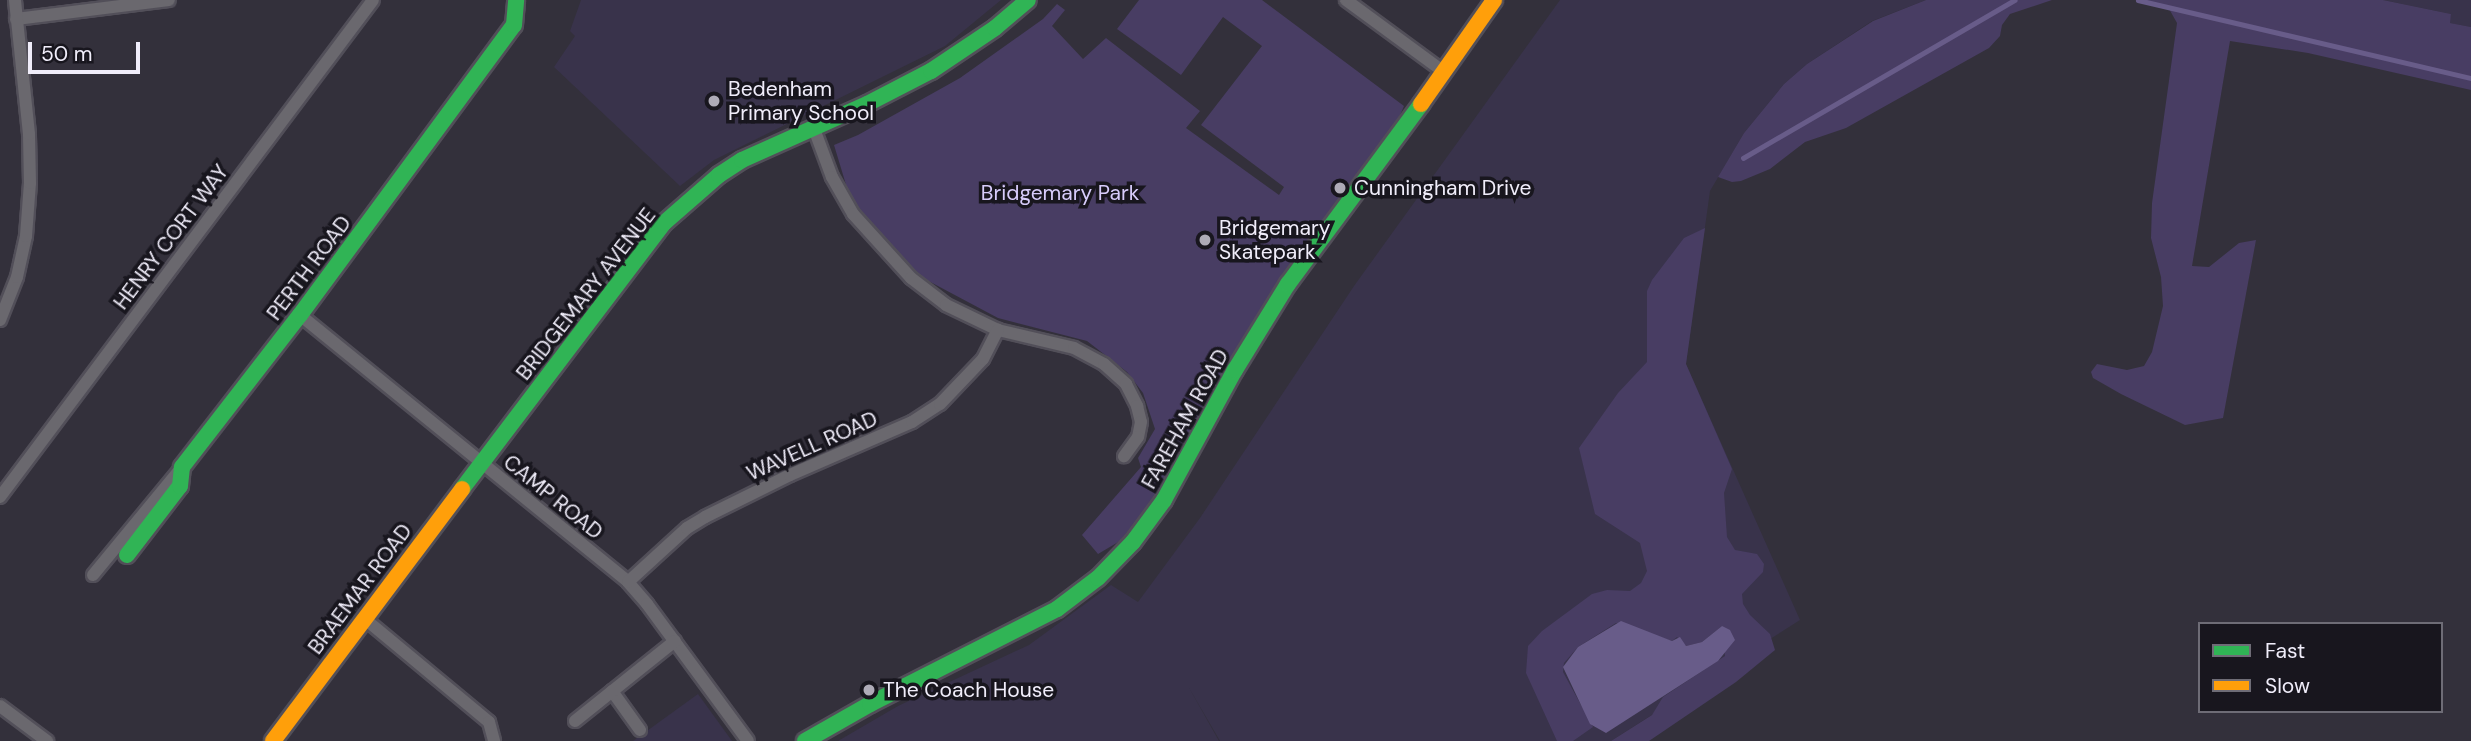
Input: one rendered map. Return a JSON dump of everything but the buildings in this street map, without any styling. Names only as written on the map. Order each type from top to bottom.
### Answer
[{"type":"street","points":[[0,320],[16,277],[26,236],[30,183],[29,134],[15,0]]},
{"type":"street","points":[[16,19],[169,0]]},
{"type":"street","name":"HENRY CORT WAY","points":[[0,497],[373,0]]},
{"type":"street","name":"PERTH ROAD","points":[[127,555],[180,486],[182,467],[300,315],[514,25],[516,0]]},
{"type":"street","name":"BRIDGEMARY AVENUE","points":[[482,465],[664,223],[719,174],[759,151],[879,99],[931,71],[995,28],[1028,0]]},
{"type":"street","points":[[1346,0],[1444,72]]},
{"type":"street","name":"FAREHAM ROAD","points":[[805,741],[870,704],[1013,635],[1057,609],[1098,578],[1133,542],[1164,500],[1236,370],[1288,284],[1494,0]]},
{"type":"street","points":[[814,126],[832,177],[853,214],[876,243],[911,278],[946,305],[998,330],[1074,348],[1104,363],[1126,384],[1137,406],[1140,422],[1138,437],[1124,456]]},
{"type":"street","name":"CAMP ROAD","points":[[300,315],[628,582],[748,741]]},
{"type":"street","name":"WAVELL ROAD","points":[[628,582],[687,528],[705,517],[790,475],[912,422],[940,404],[983,359],[998,330]]},
{"type":"street","name":"BRAEMAR ROAD","points":[[274,741],[482,465]]},
{"type":"street","points":[[93,575],[168,480],[182,467]]},
{"type":"street","points":[[365,619],[489,722],[494,741]]},
{"type":"street","points":[[575,721],[675,641]]},
{"type":"street","points":[[612,691],[640,730]]},
{"type":"street","points":[[0,706],[47,741]]},
{"type":"shaded area","name":"Bedenham Primary School","points":[[581,0],[1001,0],[945,46],[714,160],[680,186],[554,67],[575,36],[570,31]]},
{"type":"shaded area","points":[[1560,0],[1926,0],[1872,21],[1807,64],[1784,84],[1744,133],[1710,191],[1686,364],[1800,620],[1611,741],[1220,741],[1188,686],[1219,741],[838,741],[898,706],[1029,645],[1111,585],[1138,602],[1200,518],[1354,286]]},
{"type":"shaded area","points":[[2383,0],[2471,0],[2471,27],[2449,23],[2451,14]]},
{"type":"shaded area","points":[[1621,621],[1672,641],[1680,637],[1686,646],[1702,642],[1722,626],[1730,630],[1735,640],[1718,661],[1606,733],[1590,724],[1563,667],[1578,647]]},
{"type":"shaded area","points":[[698,694],[732,741],[633,741]]},
{"type":"green space","name":"Bridgemary Park","points":[[1139,0],[1262,0],[1404,106],[1395,127],[1152,503],[1120,541],[1098,554],[1082,535],[1141,467],[1138,458],[1155,429],[1143,393],[1127,372],[1087,341],[998,318],[921,277],[874,229],[855,203],[847,188],[834,145],[858,135],[960,78],[1043,19],[1057,4],[1065,10],[1052,26],[1083,59],[1106,38],[1200,111],[1186,128],[1279,195],[1284,187],[1201,125],[1262,46],[1223,17],[1181,75],[1117,29]]},
{"type":"green space","points":[[1926,0],[2052,0],[2010,14],[2002,25],[2000,36],[1989,48],[1846,128],[1805,142],[1770,169],[1741,181],[1732,182],[1718,177],[1744,133],[1784,84],[1807,64],[1873,21]]},
{"type":"green space","points":[[2138,0],[2383,0],[2451,14],[2450,23],[2471,27],[2471,90],[2308,53],[2230,41],[2192,266],[2209,267],[2239,243],[2256,240],[2223,418],[2185,425],[2121,394],[2093,378],[2091,372],[2097,364],[2127,370],[2144,366],[2152,352],[2163,306],[2161,277],[2151,238],[2152,203],[2177,23],[2168,7]]},
{"type":"green space","points":[[1705,228],[1686,364],[1732,469],[1724,493],[1727,537],[1735,550],[1757,554],[1764,564],[1763,572],[1742,594],[1743,604],[1750,615],[1770,634],[1775,650],[1736,682],[1649,741],[1611,741],[1652,715],[1663,697],[1725,656],[1722,626],[1702,642],[1686,646],[1677,637],[1672,641],[1616,623],[1578,647],[1564,663],[1563,672],[1593,727],[1573,741],[1557,741],[1526,673],[1528,646],[1542,631],[1592,594],[1607,590],[1630,591],[1641,583],[1647,571],[1640,543],[1595,514],[1579,448],[1618,393],[1647,362],[1647,291],[1652,280],[1684,238]]},
{"type":"waterway","points":[[1743,158],[2014,0]]},
{"type":"waterway","points":[[2138,0],[2471,78]]},
{"type":"traffic: fast","points":[[127,555],[180,486],[182,467],[300,315],[514,25],[516,0]]},
{"type":"traffic: fast","points":[[462,489],[664,223],[719,175],[742,160],[867,104],[931,71],[995,28],[1028,0]]},
{"type":"traffic: fast","points":[[805,741],[870,704],[1057,609],[1098,578],[1133,542],[1164,500],[1235,370],[1288,284],[1421,104]]},
{"type":"traffic: slow","points":[[1421,104],[1494,0]]},
{"type":"traffic: slow","points":[[273,741],[462,489]]},
{"type":"place","name":"Bedenham Primary School","points":[[714,101]]},
{"type":"place","name":"Cunningham Drive","points":[[1340,188]]},
{"type":"place","name":"Bridgemary Skatepark","points":[[1205,240]]},
{"type":"place","name":"The Coach House","points":[[869,690]]}]
